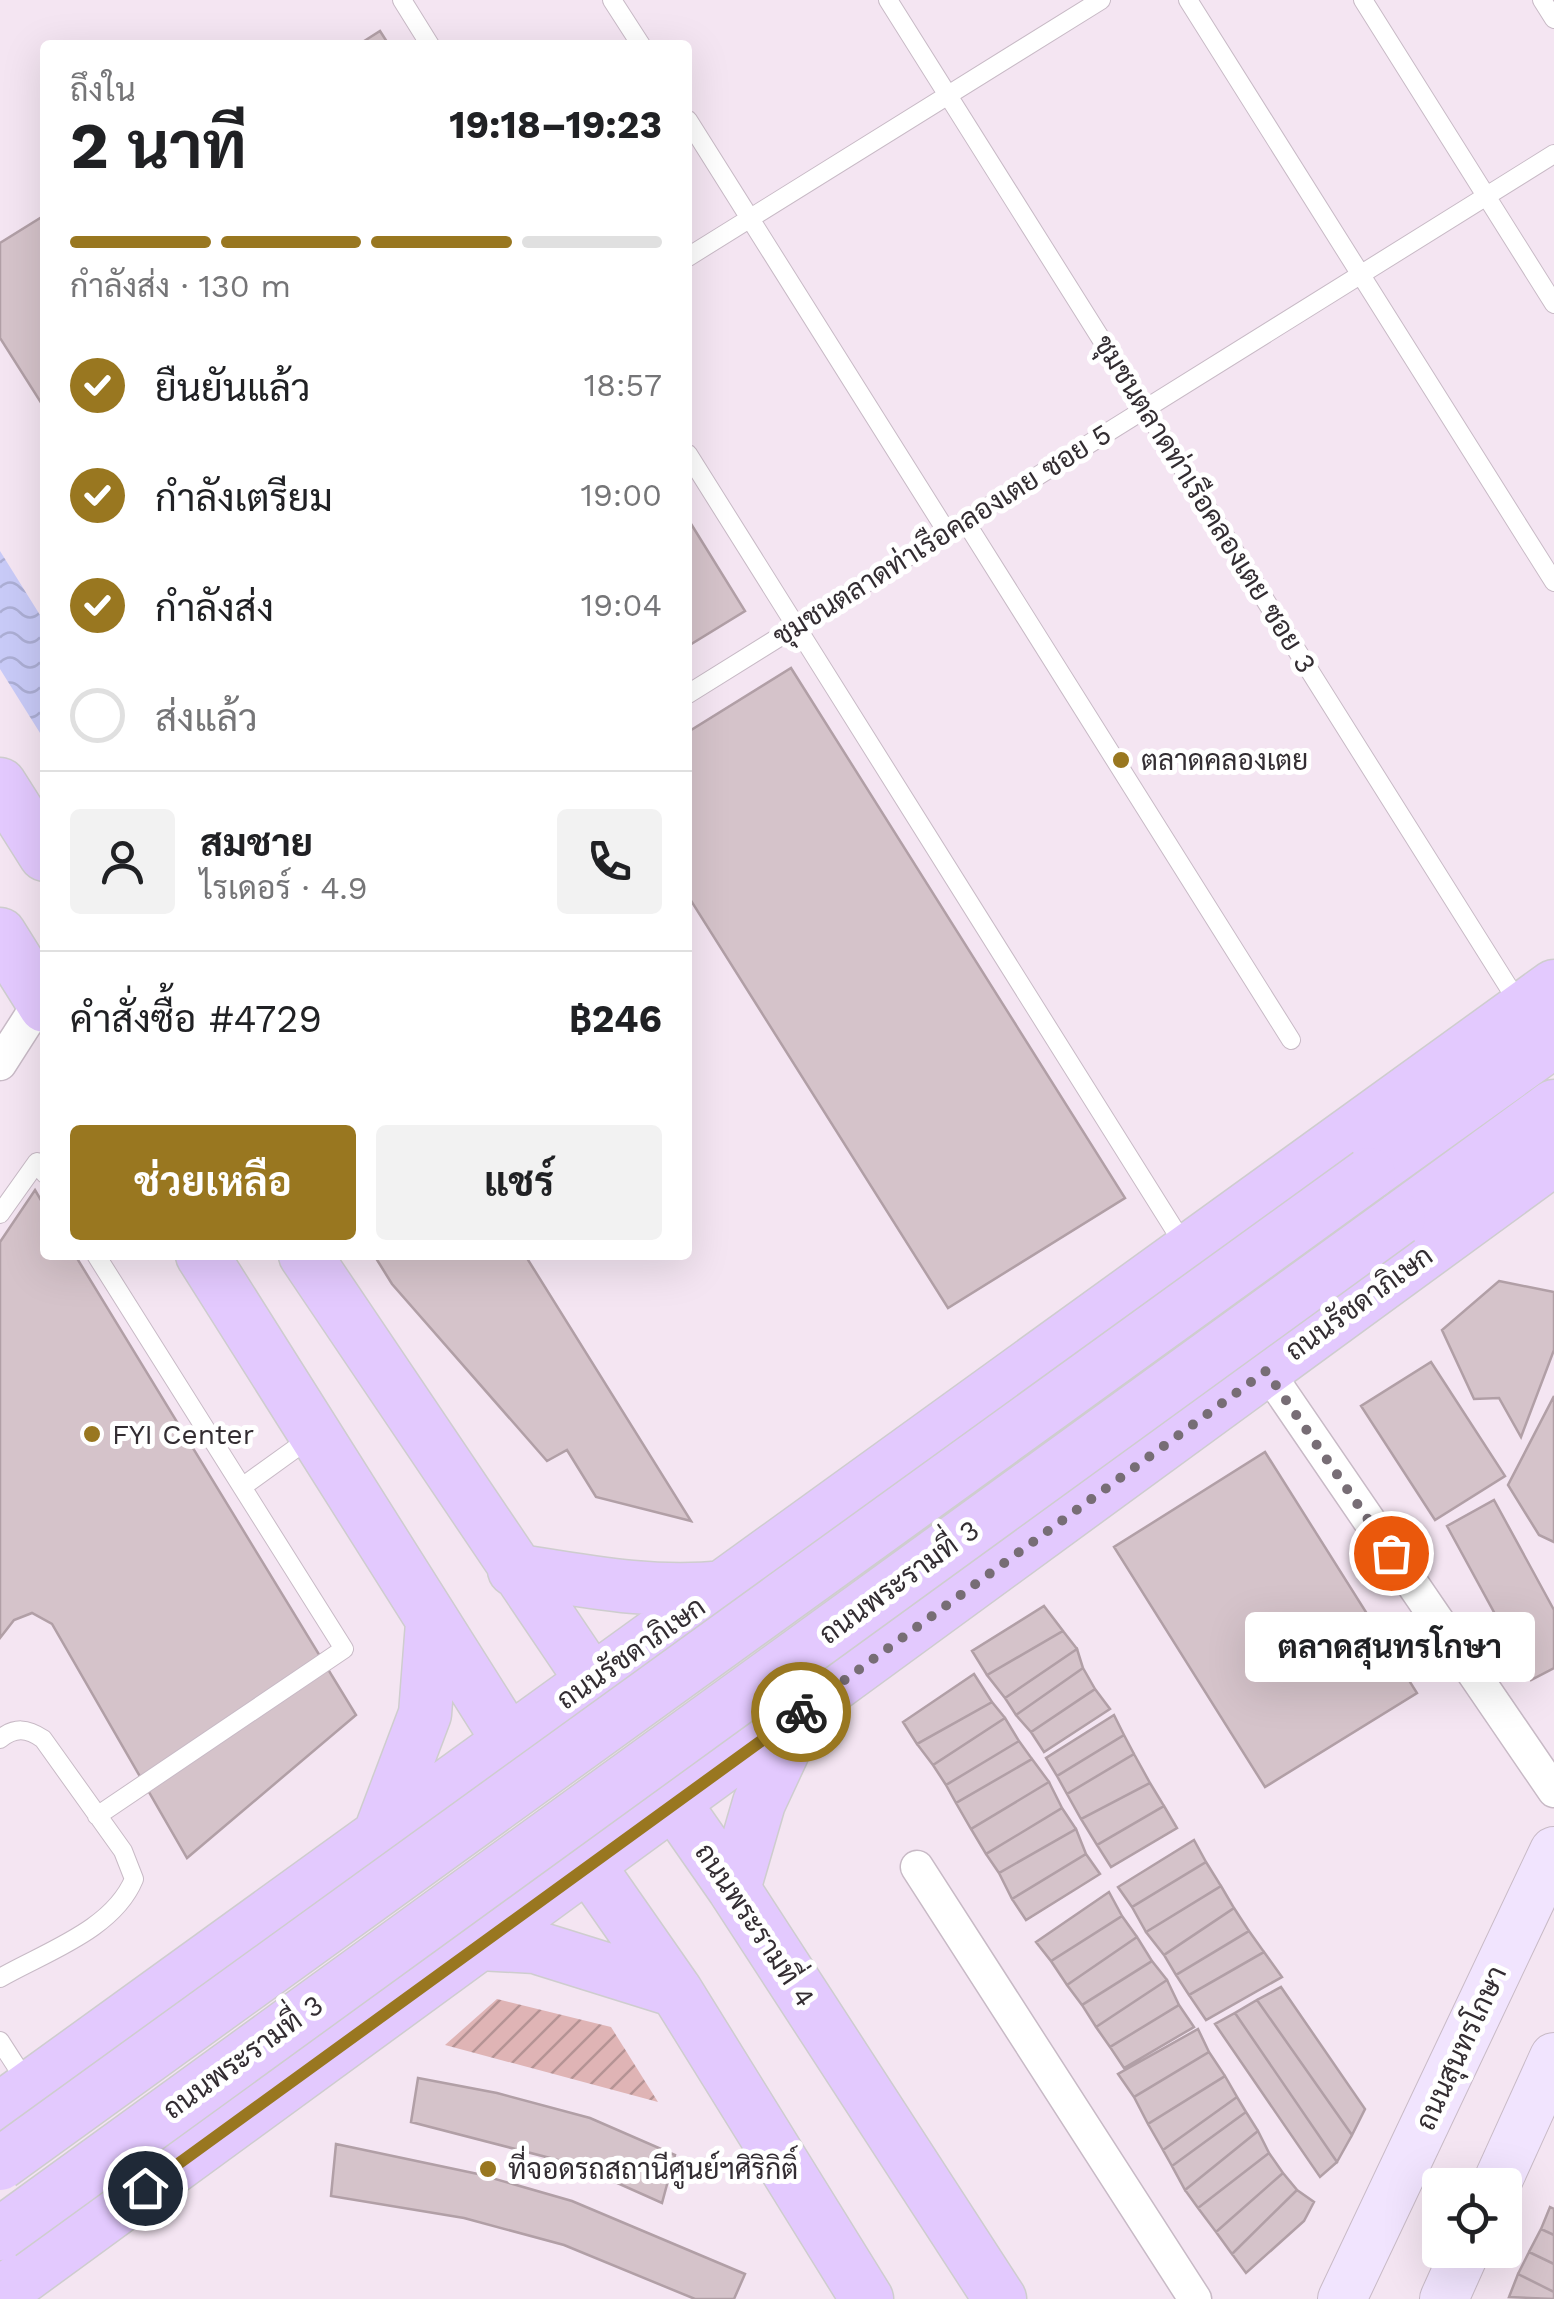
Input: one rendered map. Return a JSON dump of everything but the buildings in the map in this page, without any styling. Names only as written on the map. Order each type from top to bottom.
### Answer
[{"type":"main road","points":[[0,784],[40,848]]},
{"type":"main road","points":[[0,934],[40,998]]},
{"type":"main road","name":"ถนนรัชดาภิเษก","points":[[15,2098],[1186,1248],[1543,1012]]},
{"type":"main road","name":"ถนนพระรามที่ 3","points":[[0,2164],[1543,1012]]},
{"type":"main road","name":"ถนนพระรามที่ 3","points":[[0,2234],[1554,1106]]},
{"type":"main road","name":"ถนนรัชดาภิเษก","points":[[0,2294],[1554,1159]]},
{"type":"main road","points":[[205,1260],[588,1866],[676,1991],[867,2299]]},
{"type":"main road","name":"ถนนพระรามที่ 4","points":[[308,1260],[514,1570],[734,1890],[1000,2299]]},
{"type":"main road","points":[[514,1570],[684,1592],[724,1587]]},
{"type":"main road","points":[[378,1836],[401,1786],[425,1714],[432,1623]]},
{"type":"main road","points":[[734,1890],[765,1787],[802,1711]]},
{"type":"main road","name":"ถนนสุนทรโกษา","points":[[1342,2299],[1554,1851]]},
{"type":"main road","points":[[480,1944],[535,1947],[676,1991]]},
{"type":"main road","points":[[1504,2168],[1554,2057]]},
{"type":"main road","points":[[1444,2299],[1458,2268]]},
{"type":"street","points":[[0,1064],[40,1007]]},
{"type":"street","points":[[1266,1371],[1554,1791]]},
{"type":"street","points":[[917,1866],[1194,2299]]},
{"type":"lane","points":[[402,0],[427,40]]},
{"type":"lane","points":[[612,0],[637,40]]},
{"type":"lane","name":"ชุมชนตลาดท่าเรือคลองเตย ซอย 3","points":[[888,0],[1144,409],[1543,1012]]},
{"type":"lane","points":[[692,254],[1101,0]]},
{"type":"lane","points":[[1188,0],[1554,582]]},
{"type":"lane","points":[[1362,0],[1554,304]]},
{"type":"lane","points":[[1542,0],[1554,20]]},
{"type":"lane","points":[[692,126],[946,532]]},
{"type":"lane","name":"ชุมชนตลาดท่าเรือคลองเตย ซอย 5","points":[[692,691],[1554,154]]},
{"type":"lane","points":[[692,460],[1186,1248]]},
{"type":"lane","points":[[965,521],[1291,1040]]},
{"type":"lane","points":[[0,1214],[38,1162],[40,1165]]},
{"type":"lane","points":[[97,1816],[344,1649],[99,1260]]},
{"type":"lane","points":[[242,1487],[314,1435]]},
{"type":"lane","points":[[0,1739],[16,1730],[29,1730],[43,1738],[131,1865],[134,1879],[124,1902],[0,1978]]},
{"type":"lane","points":[[0,2041],[15,2098]]},
{"type":"shaded area","points":[[497,1999],[611,2027],[658,2102],[445,2045]]},
{"type":"water","points":[[0,551],[40,615],[40,733],[0,669]]},
{"type":"way so far","points":[[801,1712],[1266,1371],[1391,1553]]},
{"type":"place","name":"ตลาดคลองเตย","points":[[1121,760]]},
{"type":"place","name":"FYI Center","points":[[92,1434]]},
{"type":"place","name":"ตลาดสุนทรโกษา","points":[[1391,1553]]},
{"type":"place","name":"ที่จอดรถสถานีศูนย์ฯศิริกิติ์","points":[[488,2169]]},
{"type":"route","points":[[145,2188],[801,1712]]}]
